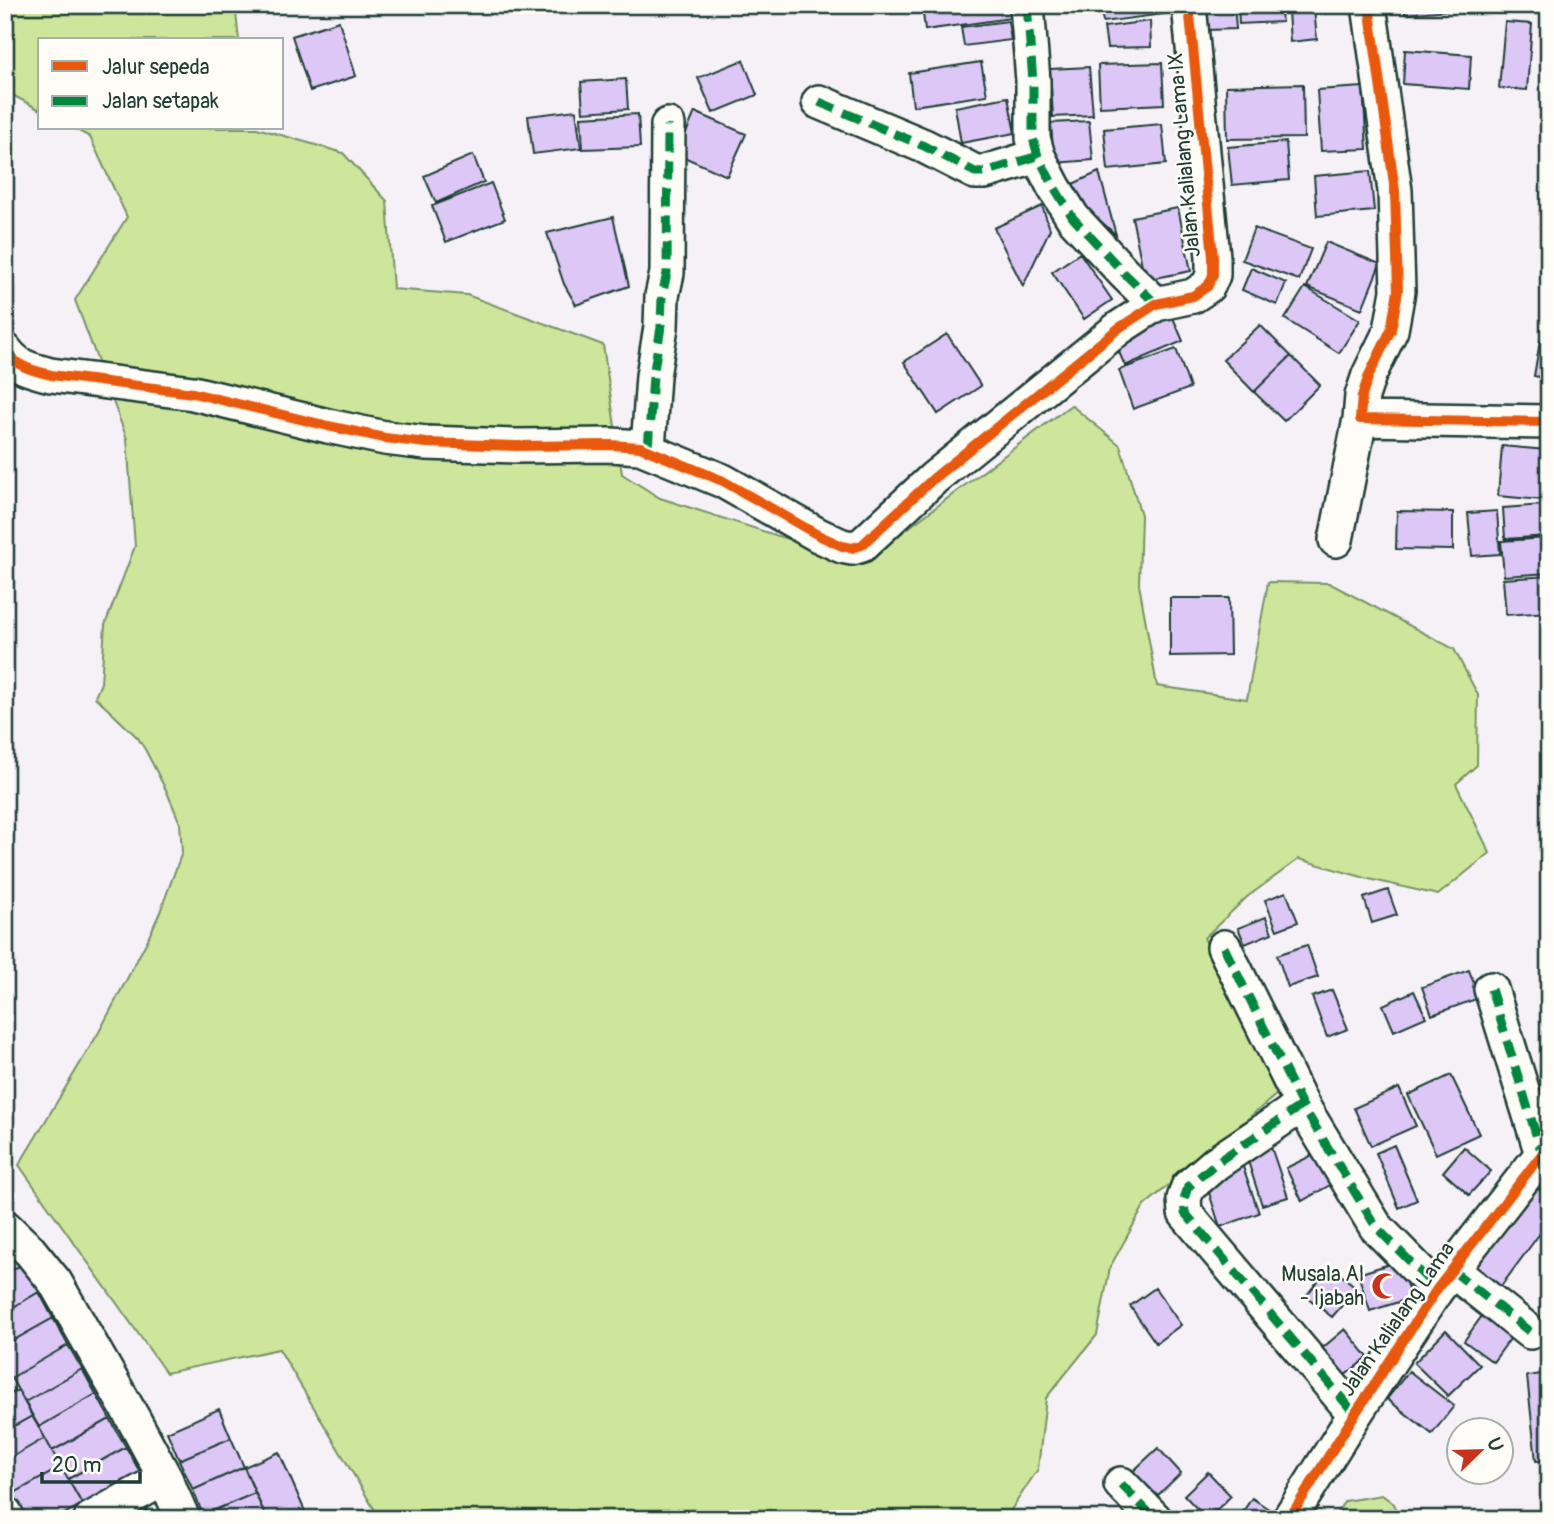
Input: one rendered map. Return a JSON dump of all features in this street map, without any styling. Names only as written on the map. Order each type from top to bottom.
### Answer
[{"type":"street","points":[[5,351],[13,362],[51,375],[184,391],[385,438],[426,443],[611,445],[648,449],[723,481],[842,546],[852,548],[862,545],[934,478],[1119,328],[1156,304],[1073,218],[1038,156],[1033,138],[1027,5]]},
{"type":"street","name":"Jalan Kalialang Lama IX","points":[[1156,304],[1193,296],[1208,286],[1213,275],[1189,5]]},
{"type":"street","points":[[1336,540],[1360,419],[1362,396],[1391,330],[1398,291],[1395,191],[1369,5]]},
{"type":"street","points":[[819,102],[924,146],[975,172],[985,172],[1038,156]]},
{"type":"street","points":[[648,449],[653,376],[667,273],[668,125]]},
{"type":"street","points":[[1360,419],[1549,422]]},
{"type":"street","name":"Jalan Kalialang Lama","points":[[1224,947],[1302,1105],[1376,1227],[1445,1279],[1530,1332]]},
{"type":"street","name":"Jalan Kalialang Lama","points":[[1289,1519],[1354,1414],[1445,1279],[1546,1154],[1491,989]]},
{"type":"street","name":"Jalan Kalialang Lama","points":[[1302,1105],[1216,1163],[1188,1187],[1184,1199],[1185,1213],[1354,1414]]},
{"type":"street","points":[[5,1227],[30,1251],[55,1282],[135,1422],[183,1519]]},
{"type":"street","points":[[91,1519],[164,1478]]},
{"type":"street","points":[[1121,1484],[1155,1519]]},
{"type":"street","points":[[5,1513],[8,1519]]},
{"type":"green space","points":[[5,5],[235,5],[239,38],[38,38],[38,109],[5,91]]},
{"type":"green space","points":[[77,130],[264,130],[343,153],[387,201],[393,289],[467,295],[603,345],[622,474],[660,498],[862,563],[1071,405],[1120,445],[1141,515],[1139,584],[1157,686],[1247,699],[1268,582],[1329,583],[1454,649],[1478,695],[1477,765],[1456,784],[1490,853],[1438,895],[1299,859],[1247,897],[1204,938],[1283,1089],[1144,1206],[1110,1267],[1097,1335],[1046,1398],[1038,1469],[1005,1519],[380,1519],[279,1349],[166,1373],[19,1165],[99,1032],[148,939],[182,852],[180,823],[146,751],[138,738],[95,697],[101,683],[105,625],[135,546],[127,439],[75,300],[127,217],[90,137]]},
{"type":"green space","points":[[1382,1495],[1394,1504],[1401,1519],[1332,1519],[1345,1501]]},
{"type":"building","points":[[922,5],[1009,5],[1011,18],[925,30]]},
{"type":"building","points":[[1100,5],[1163,5],[1164,14],[1103,22]]},
{"type":"building","points":[[1205,5],[1234,5],[1236,29],[1207,30]]},
{"type":"building","points":[[1238,5],[1280,5],[1282,22],[1239,24]]},
{"type":"building","points":[[1405,5],[1459,5],[1459,9],[1405,14]]},
{"type":"building","points":[[1314,9],[1317,39],[1290,42],[1288,11]]},
{"type":"building","points":[[339,21],[356,76],[310,91],[292,36]]},
{"type":"building","points":[[1008,21],[1011,40],[964,46],[961,27]]},
{"type":"building","points":[[1150,21],[1151,47],[1107,48],[1104,27]]},
{"type":"building","points":[[1505,22],[1532,24],[1527,90],[1499,88]]},
{"type":"building","points":[[1405,50],[1471,55],[1469,89],[1403,84]]},
{"type":"building","points":[[743,60],[757,95],[713,113],[698,78]]},
{"type":"building","points":[[981,62],[987,95],[913,106],[909,73]]},
{"type":"building","points":[[1162,63],[1164,104],[1100,107],[1098,65]]},
{"type":"building","points":[[1089,67],[1093,115],[1053,117],[1050,69]]},
{"type":"building","points":[[626,79],[628,109],[583,112],[581,82]]},
{"type":"building","points":[[1303,84],[1304,138],[1227,139],[1226,86]]},
{"type":"building","points":[[1363,87],[1367,149],[1321,151],[1317,90]]},
{"type":"building","points":[[1008,97],[1015,133],[961,143],[955,107]]},
{"type":"building","points":[[576,110],[581,148],[533,154],[528,116]]},
{"type":"building","points":[[695,112],[746,134],[727,176],[677,154]]},
{"type":"building","points":[[638,114],[640,147],[583,149],[581,117]]},
{"type":"building","points":[[1089,121],[1093,160],[1054,163],[1051,123]]},
{"type":"building","points":[[1162,124],[1166,164],[1108,170],[1104,129]]},
{"type":"building","points":[[1286,142],[1289,180],[1232,185],[1228,147]]},
{"type":"building","points":[[473,155],[484,182],[436,203],[424,176]]},
{"type":"building","points":[[1370,171],[1374,211],[1317,216],[1314,176]]},
{"type":"building","points":[[1099,172],[1116,235],[1064,188]]},
{"type":"building","points":[[491,183],[505,219],[446,242],[432,206]]},
{"type":"building","points":[[1042,206],[1050,229],[1023,286],[994,228]]},
{"type":"building","points":[[1178,208],[1191,271],[1145,280],[1132,217]]},
{"type":"building","points":[[613,217],[629,286],[576,305],[564,284],[547,233]]},
{"type":"building","points":[[1254,228],[1311,249],[1299,280],[1242,260]]},
{"type":"building","points":[[1326,242],[1380,264],[1362,309],[1307,287]]},
{"type":"building","points":[[1080,253],[1112,300],[1084,319],[1052,272]]},
{"type":"building","points":[[1251,268],[1286,283],[1277,305],[1242,290]]},
{"type":"building","points":[[1305,287],[1360,320],[1339,353],[1285,319]]},
{"type":"building","points":[[1171,313],[1183,341],[1125,366],[1113,338]]},
{"type":"building","points":[[1260,325],[1291,356],[1254,392],[1223,360]]},
{"type":"building","points":[[947,334],[981,386],[938,414],[904,362]]},
{"type":"building","points":[[1540,341],[1549,343],[1549,379],[1534,376]]},
{"type":"building","points":[[1176,349],[1190,388],[1133,409],[1119,370]]},
{"type":"building","points":[[1291,356],[1320,385],[1284,421],[1254,392]]},
{"type":"building","points":[[1502,446],[1546,450],[1542,500],[1498,496]]},
{"type":"building","points":[[1544,505],[1546,536],[1505,539],[1503,508]]},
{"type":"building","points":[[1397,511],[1453,512],[1453,550],[1396,549]]},
{"type":"building","points":[[1497,511],[1500,554],[1472,556],[1468,513]]},
{"type":"building","points":[[1549,538],[1549,573],[1504,576],[1501,541]]},
{"type":"building","points":[[1549,576],[1549,612],[1506,615],[1503,579]]},
{"type":"building","points":[[1170,598],[1229,598],[1230,655],[1170,656]]},
{"type":"building","points":[[1388,890],[1397,915],[1372,923],[1364,898]]},
{"type":"building","points":[[1286,892],[1298,922],[1277,930],[1265,900]]},
{"type":"building","points":[[1266,917],[1272,933],[1245,944],[1238,928]]},
{"type":"building","points":[[1307,945],[1318,977],[1288,987],[1277,955]]},
{"type":"building","points":[[1469,970],[1479,998],[1432,1015],[1422,987]]},
{"type":"building","points":[[1332,990],[1348,1029],[1327,1037],[1312,997]]},
{"type":"building","points":[[1414,991],[1426,1017],[1394,1031],[1383,1005]]},
{"type":"building","points":[[1451,1075],[1479,1134],[1436,1154],[1408,1095]]},
{"type":"building","points":[[1399,1088],[1416,1126],[1371,1146],[1354,1108]]},
{"type":"building","points":[[1394,1145],[1417,1200],[1399,1208],[1376,1153]]},
{"type":"building","points":[[1271,1147],[1288,1197],[1262,1205],[1246,1155]]},
{"type":"building","points":[[1464,1147],[1491,1171],[1469,1195],[1443,1172]]},
{"type":"building","points":[[1319,1152],[1337,1181],[1302,1201],[1286,1168]]},
{"type":"building","points":[[1242,1164],[1259,1213],[1220,1227],[1204,1177]]},
{"type":"building","points":[[1526,1180],[1549,1197],[1549,1221],[1499,1289],[1465,1264]]},
{"type":"building","points":[[5,1244],[23,1264],[5,1274]]},
{"type":"building","name":"Musala Al - Ijabah","points":[[1399,1261],[1411,1298],[1370,1311],[1358,1274]]},
{"type":"building","points":[[23,1264],[39,1292],[5,1312],[5,1274]]},
{"type":"building","points":[[1330,1266],[1357,1288],[1332,1317],[1306,1296]]},
{"type":"building","points":[[1155,1288],[1181,1325],[1156,1343],[1130,1306]]},
{"type":"building","points":[[39,1292],[53,1318],[5,1345],[5,1312]]},
{"type":"building","points":[[1484,1313],[1513,1335],[1493,1362],[1464,1341]]},
{"type":"building","points":[[53,1318],[68,1345],[11,1378],[5,1368],[5,1345]]},
{"type":"building","points":[[1345,1329],[1368,1357],[1335,1383],[1313,1356]]},
{"type":"building","points":[[1446,1330],[1480,1365],[1448,1396],[1414,1363]]},
{"type":"building","points":[[68,1345],[82,1369],[25,1402],[11,1378]]},
{"type":"building","points":[[82,1369],[96,1394],[39,1427],[25,1402]]},
{"type":"building","points":[[1409,1371],[1454,1406],[1432,1434],[1387,1399]]},
{"type":"building","points":[[1549,1373],[1549,1460],[1536,1461],[1527,1376]]},
{"type":"building","points":[[18,1390],[32,1416],[5,1431],[5,1397]]},
{"type":"building","points":[[96,1394],[110,1419],[52,1451],[39,1427]]},
{"type":"building","points":[[219,1409],[231,1438],[179,1460],[167,1432]]},
{"type":"building","points":[[32,1416],[45,1438],[5,1461],[5,1431]]},
{"type":"building","points":[[110,1419],[126,1447],[68,1479],[52,1451]]},
{"type":"building","points":[[45,1438],[61,1467],[11,1495],[5,1484],[5,1461]]},
{"type":"building","points":[[231,1438],[244,1467],[193,1490],[179,1460]]},
{"type":"building","points":[[126,1447],[142,1476],[85,1509],[68,1479]]},
{"type":"building","points":[[1158,1448],[1181,1473],[1154,1499],[1130,1474]]},
{"type":"building","points":[[279,1452],[307,1516],[300,1519],[267,1519],[244,1467]]},
{"type":"building","points":[[61,1467],[82,1504],[55,1519],[25,1519],[11,1495]]},
{"type":"building","points":[[244,1467],[255,1493],[203,1515],[193,1490]]},
{"type":"building","points":[[1208,1472],[1231,1496],[1207,1519],[1184,1495]]},
{"type":"building","points":[[255,1493],[267,1519],[205,1519],[203,1515]]},
{"type":"building","points":[[1252,1498],[1281,1517],[1280,1519],[1238,1519]]},
{"type":"building","points":[[143,1503],[149,1519],[108,1519]]},
{"type":"marked path","points":[[1027,5],[1033,81],[1033,138],[1038,156],[1073,218],[1156,304],[1151,307]]},
{"type":"marked path","points":[[819,102],[924,146],[975,172],[985,172],[1038,156]]},
{"type":"marked path","points":[[648,449],[653,376],[667,273],[668,125]]},
{"type":"marked path","points":[[1224,947],[1302,1105],[1376,1227],[1437,1289]]},
{"type":"marked path","points":[[1491,989],[1542,1154]]},
{"type":"marked path","points":[[1302,1105],[1216,1163],[1188,1187],[1184,1199],[1185,1213],[1355,1414]]},
{"type":"marked path","points":[[1452,1270],[1530,1332]]},
{"type":"marked path","points":[[1121,1484],[1155,1519]]},
{"type":"cycle path","points":[[5,350],[20,365],[51,375],[193,393],[385,438],[426,443],[640,447],[723,481],[818,535],[852,548],[862,545],[934,478],[1119,328],[1156,304],[1193,296],[1208,286],[1213,275],[1213,257],[1189,5]]},
{"type":"cycle path","points":[[1369,5],[1395,191],[1398,291],[1391,330],[1362,396],[1360,419],[1549,422]]},
{"type":"cycle path","points":[[1289,1519],[1437,1289],[1542,1154],[1549,1153]]},
{"type":"place","name":"Musala Al - Ijabah","points":[[1385,1286]]}]
